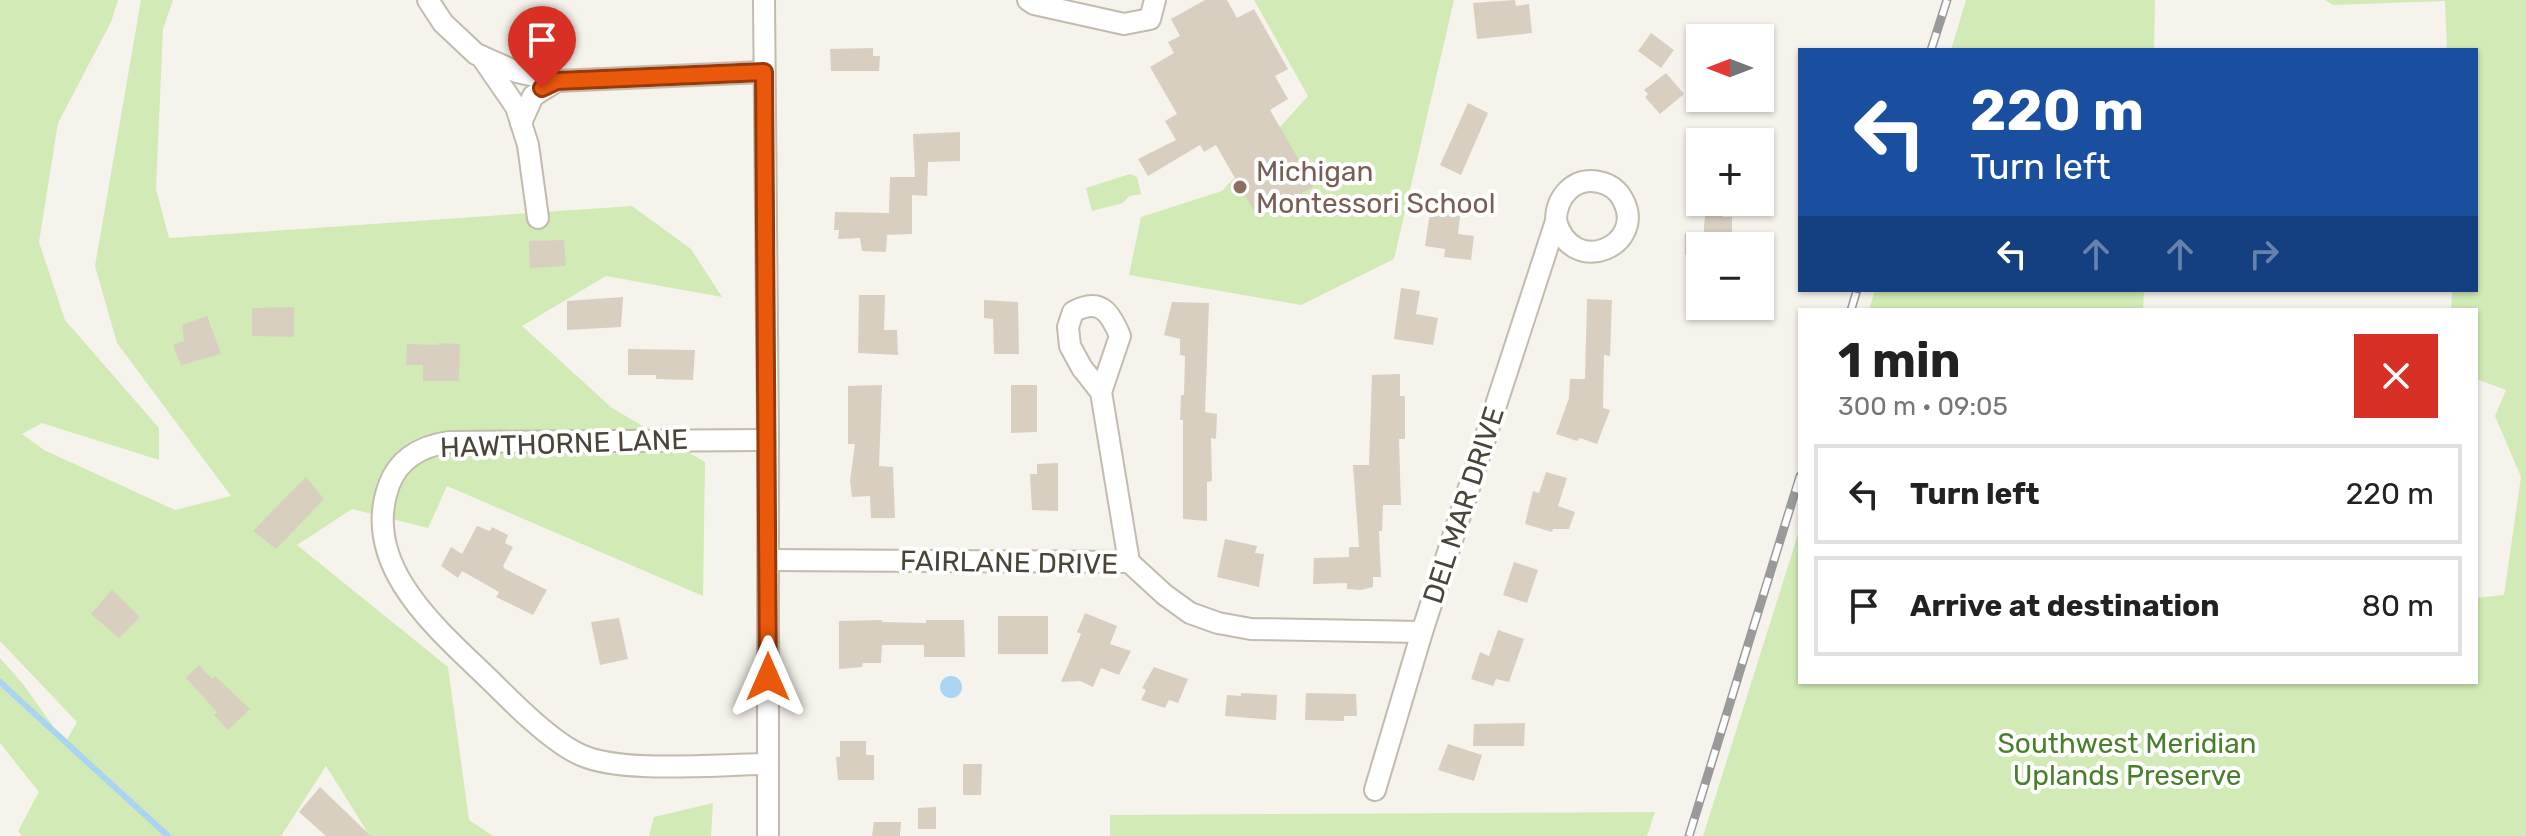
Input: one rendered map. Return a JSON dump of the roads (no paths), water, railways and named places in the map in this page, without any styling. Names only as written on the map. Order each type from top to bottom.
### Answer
[{"type":"street","points":[[428,0],[443,23],[481,56],[509,95],[528,145],[538,218]]},
{"type":"street","points":[[764,0],[768,836]]},
{"type":"street","points":[[1028,0],[1034,4],[1124,24],[1150,19],[1155,0]]},
{"type":"street","points":[[481,56],[517,72],[557,81],[764,72]]},
{"type":"street","points":[[521,123],[533,96],[557,81]]},
{"type":"street","name":"DEL MAR DRIVE","points":[[1375,790],[1422,632],[1556,221]]},
{"type":"street","points":[[1101,392],[1129,562]]},
{"type":"street","name":"HAWTHORNE LANE","points":[[768,440],[481,441],[435,444],[413,454],[395,472],[387,491],[383,521],[390,559],[413,602],[513,703],[569,749],[598,761],[621,764],[768,764]]},
{"type":"street","name":"FAIRLANE DRIVE","points":[[768,560],[1129,562],[1190,613],[1218,623],[1251,629],[1422,632]]},
{"type":"water","points":[[951,676],[959,679],[962,687],[959,695],[951,698],[943,695],[940,687],[943,679]]},
{"type":"waterway","points":[[0,682],[168,836]]},
{"type":"railway","points":[[1932,48],[1947,0]]},
{"type":"railway","points":[[1852,308],[1856,292]]},
{"type":"railway","points":[[1689,836],[1798,482]]},
{"type":"place","name":"Michigan Montessori School","points":[[1240,187]]},
{"type":"park label","name":"Southwest Meridian Uplands Preserve","points":[[2127,759]]}]
